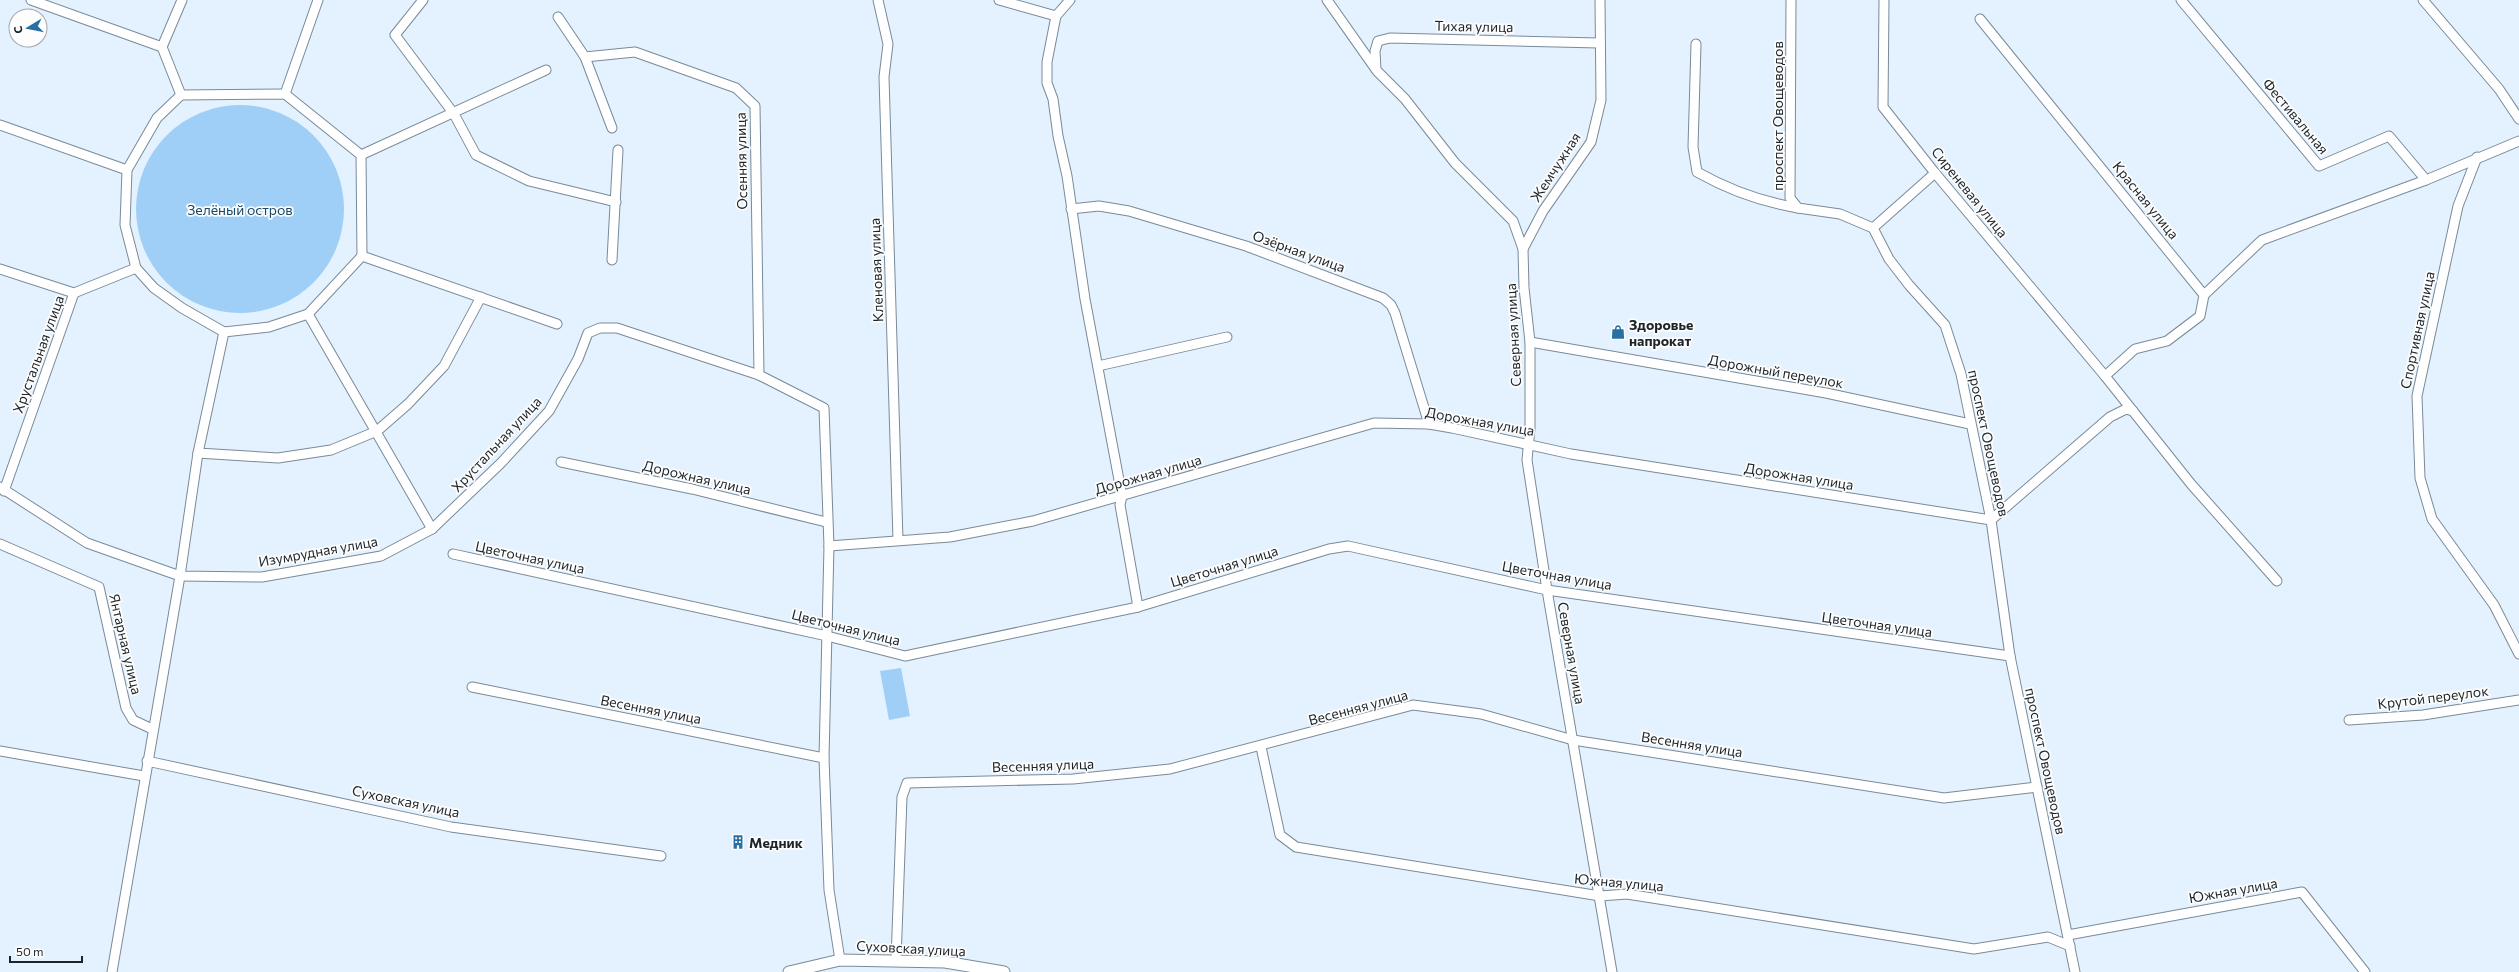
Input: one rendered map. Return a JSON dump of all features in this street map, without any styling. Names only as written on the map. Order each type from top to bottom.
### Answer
[{"type":"street","points":[[31,0],[162,47]]},
{"type":"street","points":[[181,95],[162,47],[182,0]]},
{"type":"street","points":[[285,94],[318,0]]},
{"type":"street","points":[[423,0],[395,35],[454,114],[476,155],[528,181],[616,202]]},
{"type":"street","name":"Кленовая улица","points":[[878,0],[888,44],[884,77],[898,540]]},
{"type":"street","points":[[999,0],[1056,16]]},
{"type":"street","points":[[1070,0],[1056,16],[1048,62],[1047,83],[1053,100],[1058,136],[1068,176],[1071,209],[1122,496],[1120,505],[1138,606]]},
{"type":"street","name":"Северная улица","points":[[1327,0],[1376,71],[1405,99],[1455,163],[1513,221],[1523,249],[1524,288],[1530,342],[1529,444],[1527,460],[1547,590],[1612,972]]},
{"type":"street","name":"Жемчужная","points":[[1523,249],[1543,210],[1591,142],[1601,100],[1599,43],[1600,0]]},
{"type":"street","name":"проспект Овощеводов","points":[[1791,0],[1790,198],[1798,208]]},
{"type":"street","name":"Сиреневая улица","points":[[1884,0],[1884,107],[1935,173],[2105,376]]},
{"type":"street","name":"Фестивальная","points":[[2180,0],[2319,166],[2389,136],[2426,180]]},
{"type":"street","points":[[2423,0],[2499,89],[2519,119]]},
{"type":"street","points":[[558,17],[585,57],[612,128]]},
{"type":"street","name":"Красная улица","points":[[1980,19],[2204,295]]},
{"type":"street","name":"Тихая улица","points":[[1376,71],[1375,51],[1378,41],[1390,38],[1599,43]]},
{"type":"street","points":[[1696,44],[1694,147],[1697,172],[1719,185],[1767,202],[1840,214],[1873,228],[1935,173]]},
{"type":"street","name":"Осенняя улица","points":[[585,57],[635,52],[736,88],[755,106],[759,375]]},
{"type":"street","points":[[361,156],[546,70]]},
{"type":"street","points":[[285,94],[361,156],[362,256],[308,314],[269,327],[224,332],[182,308],[154,288],[136,268],[125,225],[127,170],[157,118],[181,95],[285,94]]},
{"type":"street","points":[[0,126],[127,170]]},
{"type":"street","points":[[2277,581],[2191,484],[2105,376],[2135,349],[2167,341],[2200,316],[2204,295],[2262,240],[2426,180],[2477,157],[2519,141]]},
{"type":"street","points":[[612,260],[618,150]]},
{"type":"street","name":"Спортивная улица","points":[[2477,157],[2458,206],[2417,396],[2420,478],[2432,519],[2494,605],[2519,654]]},
{"type":"street","name":"Озёрная улица","points":[[1071,209],[1099,206],[1129,211],[1246,246],[1383,298],[1391,304],[1395,313],[1429,424]]},
{"type":"street","name":"проспект Овощеводов","points":[[1873,228],[1889,259],[1908,285],[1945,325],[1961,374],[1970,424],[1992,520],[2010,656],[2075,972]]},
{"type":"street","points":[[362,256],[557,324]]},
{"type":"street","points":[[0,269],[74,293],[136,268]]},
{"type":"street","name":"Хрустальная улица","points":[[2,489],[74,293]]},
{"type":"street","points":[[198,453],[278,458],[331,450],[377,431],[408,404],[444,366],[481,297]]},
{"type":"street","points":[[308,314],[377,431],[432,529]]},
{"type":"street","name":"Хрустальная улица","points":[[432,529],[501,463],[549,411],[578,359],[588,334],[600,328],[617,328],[759,375]]},
{"type":"street","points":[[112,972],[152,729],[180,576],[198,453],[224,332]]},
{"type":"street","points":[[1098,366],[1227,337]]},
{"type":"street","name":"Дорожный переулок","points":[[1530,342],[1826,393],[1970,424]]},
{"type":"street","points":[[759,375],[824,408],[826,522],[828,546],[824,758],[829,890],[840,960]]},
{"type":"street","points":[[1992,520],[2110,417],[2126,409],[2133,411]]},
{"type":"street","name":"Дорожная улица","points":[[828,546],[950,537],[1033,521],[1374,423],[1429,424],[1572,454],[1992,520]]},
{"type":"street","name":"Дорожная улица","points":[[561,462],[692,489],[826,522]]},
{"type":"street","name":"Изумрудная улица","points":[[2,489],[87,543],[180,576],[262,577],[381,556],[432,529]]},
{"type":"street","name":"Янтарная улица","points":[[0,544],[99,587],[126,708],[134,720],[152,729]]},
{"type":"street","name":"Цветочная улица","points":[[453,554],[827,636],[905,656],[1138,606],[1329,548],[1348,546],[1547,590],[2010,656]]},
{"type":"street","name":"Весенняя улица","points":[[472,687],[824,758]]},
{"type":"street","name":"Крутой переулок","points":[[2349,720],[2423,715],[2519,700]]},
{"type":"street","name":"Весенняя улица","points":[[896,960],[902,797],[907,783],[1073,780],[1170,770],[1261,747],[1413,705],[1481,714],[1573,740],[1944,798],[2037,787]]},
{"type":"street","name":"Южная улица","points":[[1261,747],[1280,835],[1296,847],[1600,896],[1627,894],[1974,948],[2048,937],[2070,946]]},
{"type":"street","points":[[0,751],[144,776]]},
{"type":"street","name":"Суховская улица","points":[[147,761],[451,827],[661,856]]},
{"type":"street","name":"Южная улица","points":[[2068,935],[2302,892],[2365,972]]},
{"type":"street","name":"Суховская улица","points":[[790,972],[840,960],[896,960],[945,962],[1004,972]]},
{"type":"green space","name":"Зелёный остров","points":[[230,105],[250,105],[270,109],[289,117],[298,122],[314,135],[327,151],[336,169],[340,179],[344,199],[344,219],[340,239],[336,249],[327,267],[314,283],[298,296],[270,309],[250,313],[230,313],[210,309],[191,301],[182,296],[166,283],[153,267],[140,239],[136,219],[136,199],[140,179],[148,160],[153,151],[166,135],[182,122],[210,109]]},
{"type":"green space","points":[[901,668],[910,716],[889,720],[880,671]]},
{"type":"place","name":"Здоровье напрокат","points":[[1618,332]]},
{"type":"place","name":"Медник","points":[[738,842]]}]
